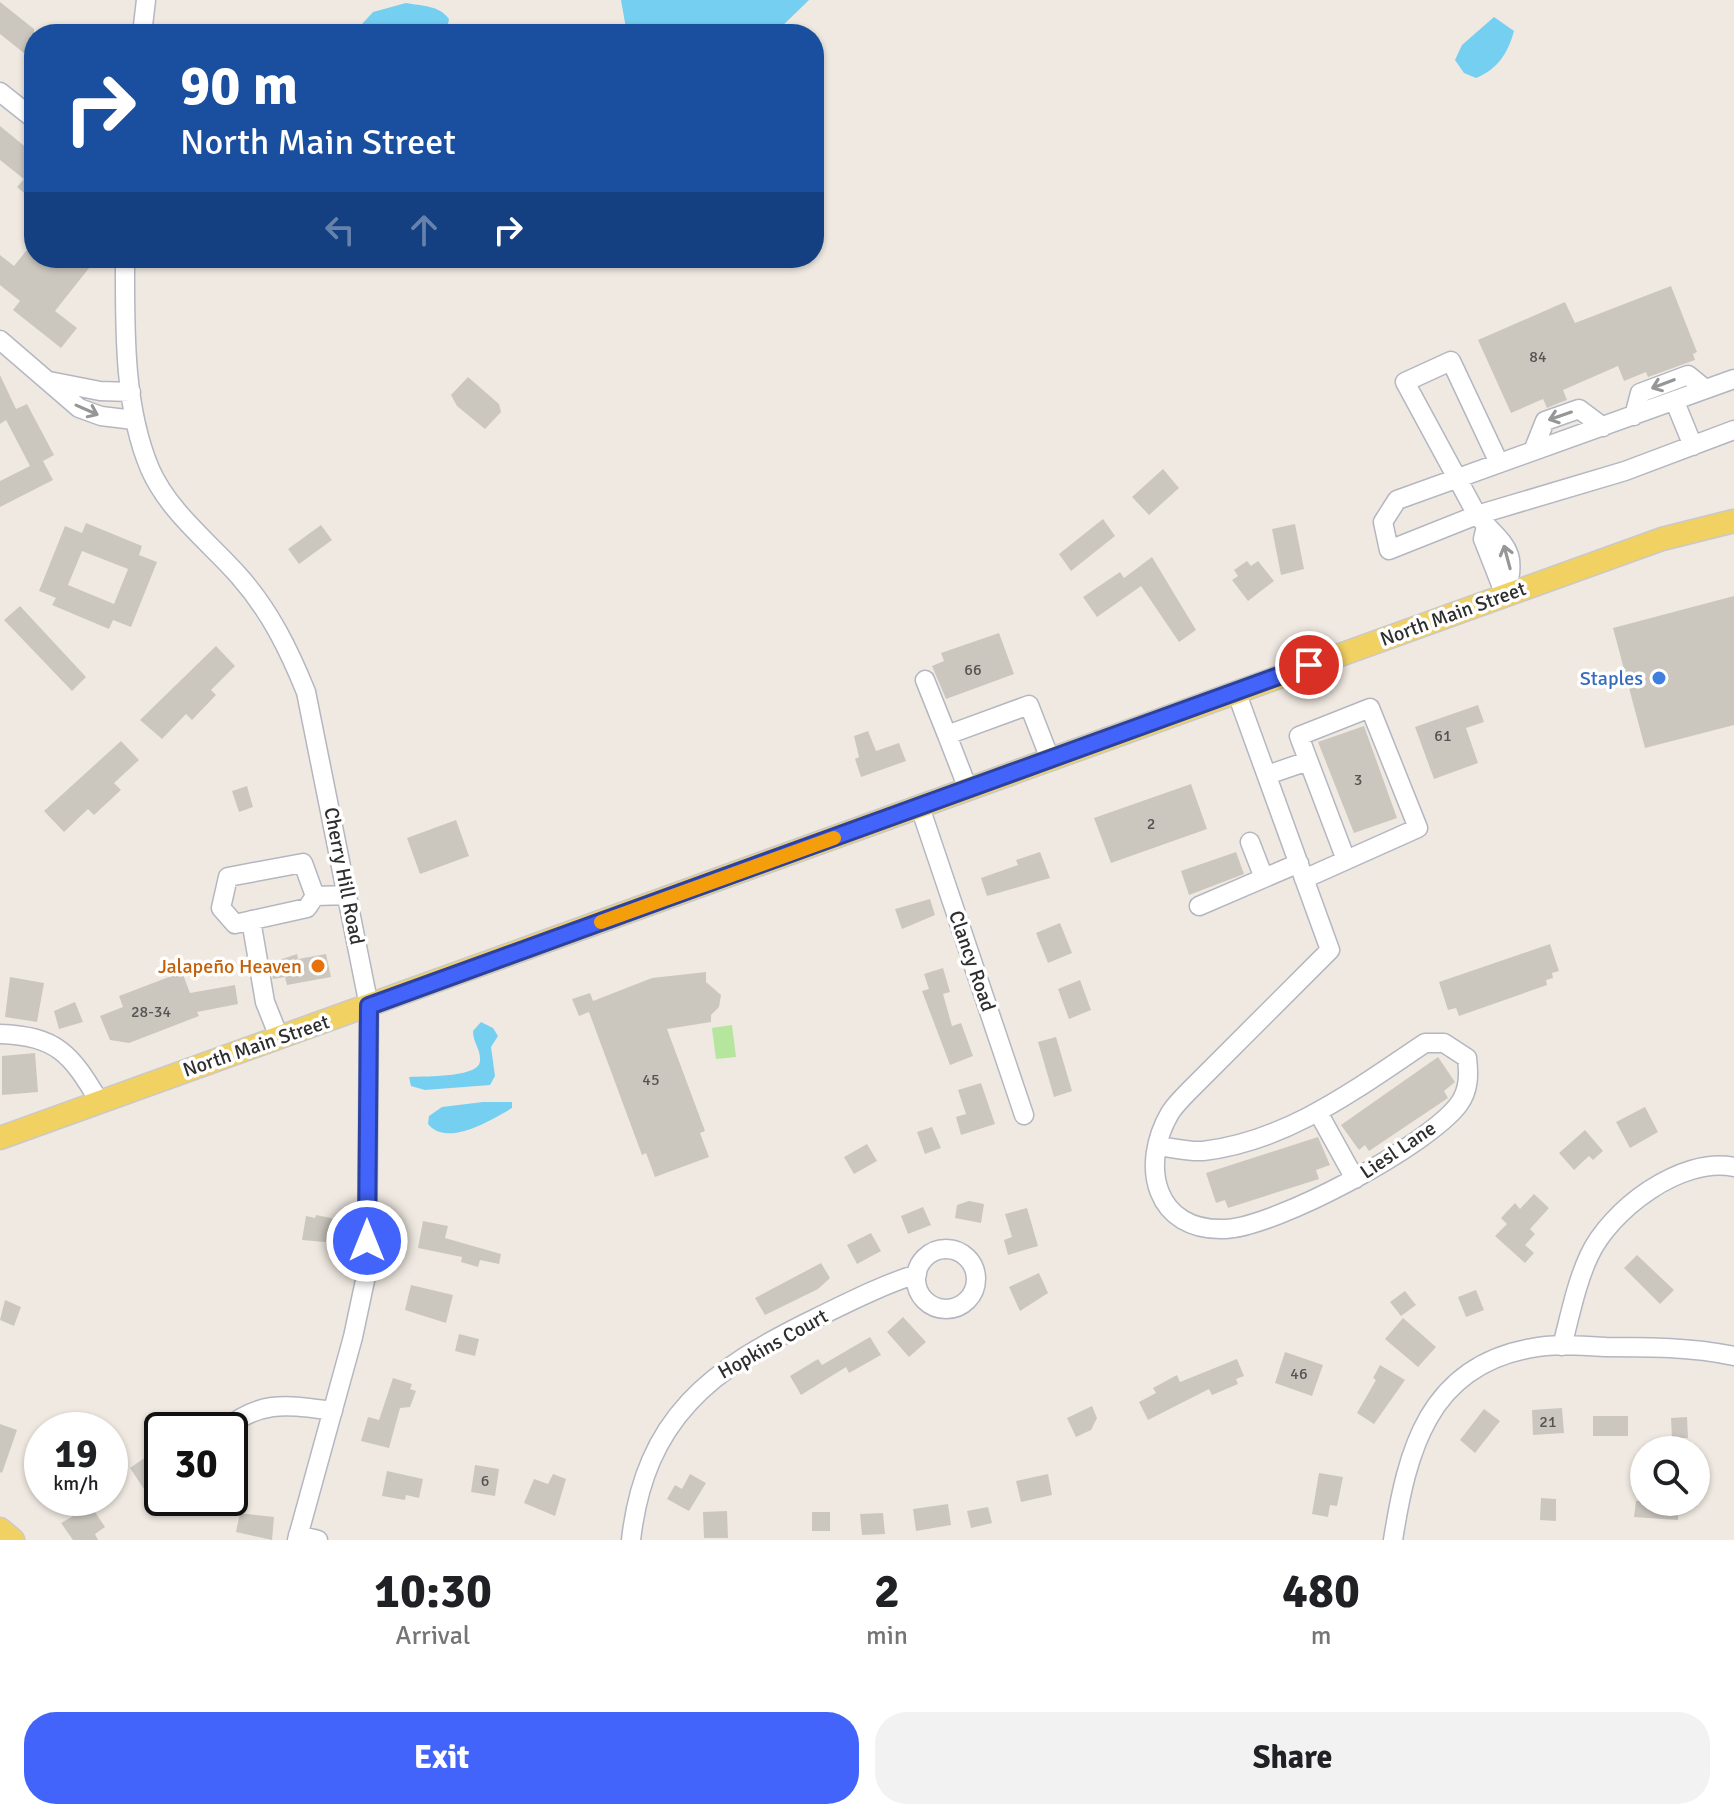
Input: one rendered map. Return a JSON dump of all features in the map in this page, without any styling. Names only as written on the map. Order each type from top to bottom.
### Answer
[{"type":"main road","name":"North Main Street","points":[[0,1138],[1662,539],[1734,521]]},
{"type":"main road","points":[[0,1529],[13,1540]]},
{"type":"street","points":[[143,24],[146,0]]},
{"type":"street","points":[[0,92],[24,111]]},
{"type":"street","name":"Cherry Hill Road","points":[[125,268],[134,420],[151,471],[182,517],[240,577],[270,616],[290,652],[306,692],[369,1006],[367,1271],[333,1411],[297,1538]]},
{"type":"street","points":[[0,340],[79,408],[101,416],[134,420]]},
{"type":"street","points":[[1499,463],[1451,361],[1405,382],[1455,480],[1481,520],[1483,539],[1505,595]]},
{"type":"street","points":[[1634,416],[1640,393],[1688,375],[1704,388]]},
{"type":"street","points":[[1734,379],[1397,500],[1383,522],[1389,550],[1625,471],[1734,430]]},
{"type":"street","points":[[49,381],[100,391],[131,392]]},
{"type":"street","points":[[1675,402],[1693,446]]},
{"type":"street","points":[[925,680],[968,789]]},
{"type":"street","name":"Liesl Lane","points":[[1159,1146],[1200,1151],[1247,1141],[1319,1114],[1425,1043],[1444,1043],[1467,1058],[1469,1081],[1459,1105],[1420,1139],[1355,1179],[1300,1206],[1226,1229],[1185,1223],[1161,1201],[1154,1175],[1159,1146],[1170,1114],[1190,1090],[1330,950],[1236,691]]},
{"type":"street","points":[[947,735],[1029,705],[1050,759]]},
{"type":"street","points":[[1199,906],[1264,878],[1346,860],[1418,828],[1370,708],[1299,736],[1346,860]]},
{"type":"street","points":[[1267,775],[1308,761]]},
{"type":"street","name":"Clancy Road","points":[[920,807],[1024,1115]]},
{"type":"street","points":[[1250,842],[1264,878]]},
{"type":"street","points":[[303,863],[315,896],[307,908],[235,924],[221,908],[228,877],[303,863]]},
{"type":"street","points":[[315,896],[348,895]]},
{"type":"street","points":[[251,920],[265,1002],[279,1037]]},
{"type":"street","points":[[0,1034],[28,1035],[53,1044],[76,1061],[99,1101]]},
{"type":"street","points":[[1319,1114],[1355,1179]]},
{"type":"street","points":[[1562,1346],[1579,1282],[1599,1238],[1656,1185],[1708,1165],[1734,1167]]},
{"type":"street","name":"Hopkins Court","points":[[631,1540],[636,1497],[651,1460],[685,1403],[711,1378],[796,1328],[917,1274]]},
{"type":"street","points":[[1393,1540],[1409,1454],[1432,1410],[1453,1385],[1481,1366],[1533,1347],[1696,1348],[1734,1356]]},
{"type":"street","points":[[248,1414],[256,1409],[293,1405],[333,1411]]},
{"type":"street","points":[[297,1538],[318,1540]]},
{"type":"green space","points":[[732,1025],[736,1057],[716,1059],[712,1028]]},
{"type":"water","points":[[621,0],[809,0],[784,24],[625,24]]},
{"type":"water","points":[[406,3],[430,7],[449,19],[448,24],[362,24],[373,12]]},
{"type":"water","points":[[1494,17],[1514,31],[1501,59],[1476,78],[1464,73],[1455,60],[1462,45]]},
{"type":"water","points":[[481,1022],[493,1028],[498,1036],[491,1047],[495,1076],[490,1085],[425,1090],[411,1086],[409,1077],[461,1073],[477,1067],[480,1057],[473,1031]]},
{"type":"water","points":[[512,1102],[512,1108],[482,1124],[458,1132],[436,1131],[428,1124],[429,1116],[442,1107]]},
{"type":"building","points":[[0,2],[28,24],[24,24],[24,53],[0,34]]},
{"type":"building","points":[[0,126],[24,146],[24,179],[0,160]]},
{"type":"building","points":[[24,179],[24,193],[17,187]]},
{"type":"building","points":[[24,254],[24,268],[89,268],[55,311],[77,328],[61,348],[13,310],[20,301],[0,285],[0,255],[14,266]]},
{"type":"building","points":[[1671,286],[1697,352],[1693,354],[1695,360],[1648,377],[1646,372],[1624,381],[1618,366],[1563,390],[1567,400],[1547,408],[1543,399],[1511,413],[1478,340],[1565,302],[1575,323]]},
{"type":"building","points":[[0,375],[16,409],[27,404],[54,455],[43,461],[53,480],[0,507],[0,481],[30,466],[6,420],[0,424]]},
{"type":"building","points":[[468,377],[499,404],[501,412],[485,429],[457,406],[451,395]]},
{"type":"building","points":[[1163,469],[1179,488],[1149,515],[1132,497]]},
{"type":"building","points":[[1103,519],[1115,536],[1071,571],[1059,554]]},
{"type":"building","points":[[86,523],[142,546],[139,555],[157,562],[131,627],[113,620],[109,629],[52,605],[56,598],[39,591],[65,526],[82,533]],"holes":[[[82,551],[128,569],[114,604],[68,585]]]},
{"type":"building","points":[[1295,524],[1304,569],[1281,575],[1272,529]]},
{"type":"building","points":[[321,525],[332,540],[299,564],[288,549]]},
{"type":"building","points":[[1152,557],[1196,630],[1179,642],[1141,586],[1097,617],[1083,597],[1120,572],[1124,578]]},
{"type":"building","points":[[1247,561],[1251,566],[1258,561],[1274,581],[1248,601],[1232,580],[1238,576],[1234,570]]},
{"type":"building","points":[[1734,596],[1734,725],[1645,748],[1613,628]]},
{"type":"building","points":[[20,606],[86,677],[72,691],[4,620]]},
{"type":"building","points":[[999,633],[1014,674],[946,699],[932,666],[944,661],[941,653]]},
{"type":"building","points":[[216,646],[235,666],[211,690],[216,695],[192,720],[186,714],[162,739],[140,720]]},
{"type":"building","points":[[1478,705],[1484,722],[1466,728],[1478,763],[1434,779],[1415,727]]},
{"type":"building","points":[[1364,726],[1397,818],[1354,833],[1318,742]]},
{"type":"building","points":[[868,731],[876,751],[899,743],[906,761],[861,777],[855,759],[859,757],[854,736]]},
{"type":"building","points":[[121,741],[139,760],[114,783],[121,790],[94,815],[88,809],[64,832],[44,811]]},
{"type":"building","points":[[1191,784],[1207,829],[1111,863],[1094,818]]},
{"type":"building","points":[[247,786],[253,807],[239,812],[232,791]]},
{"type":"building","points":[[456,820],[469,856],[420,874],[407,838]]},
{"type":"building","points":[[1040,852],[1050,878],[987,896],[981,878],[1018,865],[1016,860]]},
{"type":"building","points":[[1236,852],[1244,874],[1189,895],[1181,871]]},
{"type":"building","points":[[930,899],[935,915],[902,929],[895,909]]},
{"type":"building","points":[[1060,923],[1072,953],[1048,963],[1036,933]]},
{"type":"building","points":[[1550,944],[1559,971],[1546,980],[1547,985],[1459,1016],[1456,1008],[1448,1010],[1439,982]]},
{"type":"building","points":[[297,954],[298,959],[326,954],[331,977],[287,985],[285,977],[273,979],[270,963]]},
{"type":"building","points":[[943,968],[950,992],[943,994],[952,1026],[961,1023],[973,1056],[950,1065],[922,991],[929,989],[924,974]]},
{"type":"building","points":[[182,972],[190,993],[235,985],[238,1004],[197,1012],[199,1016],[129,1043],[110,1040],[100,1016],[123,1007],[119,996]]},
{"type":"building","points":[[706,972],[706,982],[721,995],[719,1007],[711,1015],[711,1022],[667,1029],[705,1131],[700,1133],[709,1157],[655,1177],[646,1153],[642,1155],[589,1012],[579,1016],[572,999],[590,993],[593,1001],[652,978]]},
{"type":"building","points":[[10,977],[44,983],[37,1022],[5,1017]]},
{"type":"building","points":[[1080,980],[1091,1010],[1069,1019],[1058,989]]},
{"type":"building","points":[[75,1002],[83,1022],[59,1029],[54,1011]]},
{"type":"building","points":[[1056,1037],[1072,1091],[1054,1097],[1038,1042]]},
{"type":"building","points":[[35,1053],[38,1092],[2,1095],[2,1056]]},
{"type":"building","points":[[1438,1057],[1455,1082],[1444,1091],[1448,1098],[1369,1151],[1365,1145],[1359,1150],[1341,1125]]},
{"type":"building","points":[[981,1083],[995,1124],[961,1135],[956,1117],[966,1114],[958,1090]]},
{"type":"building","points":[[1645,1107],[1658,1132],[1630,1148],[1616,1122]]},
{"type":"building","points":[[932,1127],[941,1148],[925,1154],[917,1132]]},
{"type":"building","points":[[1585,1130],[1603,1151],[1593,1160],[1589,1156],[1574,1170],[1559,1153]]},
{"type":"building","points":[[1318,1137],[1330,1165],[1316,1170],[1319,1179],[1228,1208],[1225,1200],[1216,1203],[1206,1173]]},
{"type":"building","points":[[867,1144],[877,1161],[854,1174],[844,1157]]},
{"type":"building","points":[[1534,1194],[1549,1208],[1530,1229],[1535,1234],[1525,1245],[1534,1253],[1525,1263],[1495,1236],[1507,1224],[1501,1218],[1515,1203],[1520,1209]]},
{"type":"building","points":[[969,1201],[984,1204],[981,1223],[955,1218],[957,1205]]},
{"type":"building","points":[[923,1207],[931,1225],[908,1234],[901,1216]]},
{"type":"building","points":[[1027,1208],[1038,1246],[1008,1255],[1004,1240],[1012,1237],[1005,1214]]},
{"type":"building","points":[[316,1215],[345,1221],[336,1243],[302,1240],[306,1216],[315,1218]]},
{"type":"building","points":[[423,1221],[448,1226],[445,1238],[501,1254],[499,1264],[480,1260],[478,1267],[461,1262],[462,1257],[418,1248]]},
{"type":"building","points":[[871,1233],[881,1251],[857,1264],[847,1245]]},
{"type":"building","points":[[1637,1255],[1674,1290],[1660,1304],[1624,1268]]},
{"type":"building","points":[[821,1263],[830,1278],[818,1289],[765,1315],[755,1298]]},
{"type":"building","points":[[1039,1273],[1048,1293],[1020,1311],[1009,1287]]},
{"type":"building","points":[[411,1285],[453,1295],[446,1323],[405,1310]]},
{"type":"building","points":[[1476,1290],[1484,1310],[1466,1317],[1458,1297]]},
{"type":"building","points":[[1405,1291],[1416,1305],[1401,1316],[1390,1302]]},
{"type":"building","points":[[5,1300],[21,1307],[14,1326],[0,1320]]},
{"type":"building","points":[[903,1317],[926,1342],[909,1357],[887,1332]]},
{"type":"building","points":[[1403,1318],[1436,1347],[1418,1367],[1385,1339]]},
{"type":"building","points":[[459,1334],[479,1339],[475,1356],[455,1351]]},
{"type":"building","points":[[870,1337],[881,1355],[849,1373],[846,1367],[801,1395],[790,1376],[818,1359],[822,1365]]},
{"type":"building","points":[[1285,1352],[1323,1365],[1312,1396],[1275,1383]]},
{"type":"building","points":[[1237,1359],[1244,1376],[1236,1379],[1238,1384],[1212,1395],[1209,1389],[1148,1420],[1139,1402],[1156,1393],[1153,1388],[1177,1375],[1180,1382]]},
{"type":"building","points":[[1380,1365],[1405,1380],[1374,1424],[1357,1413],[1376,1380],[1373,1378]]},
{"type":"building","points":[[393,1378],[412,1384],[410,1389],[416,1391],[410,1407],[400,1408],[389,1448],[361,1441],[368,1417],[379,1420]]},
{"type":"building","points":[[1092,1406],[1097,1418],[1091,1430],[1076,1437],[1067,1418]]},
{"type":"building","points":[[1562,1408],[1564,1433],[1533,1435],[1532,1410]]},
{"type":"building","points":[[1484,1409],[1500,1421],[1475,1453],[1460,1440]]},
{"type":"building","points":[[1593,1416],[1628,1416],[1628,1436],[1593,1436]]},
{"type":"building","points":[[1687,1417],[1688,1436],[1672,1436],[1671,1418]]},
{"type":"building","points":[[0,1424],[17,1430],[2,1473],[0,1472]]},
{"type":"building","points":[[144,1458],[144,1489],[130,1468]]},
{"type":"building","points":[[475,1465],[499,1469],[495,1496],[471,1492]]},
{"type":"building","points":[[387,1471],[423,1479],[419,1498],[406,1495],[405,1500],[382,1496]]},
{"type":"building","points":[[1319,1473],[1343,1477],[1337,1506],[1330,1505],[1328,1517],[1312,1514]]},
{"type":"building","points":[[553,1474],[566,1479],[555,1516],[524,1503],[534,1479],[548,1484]]},
{"type":"building","points":[[690,1474],[706,1483],[689,1511],[667,1499],[675,1485],[682,1489]]},
{"type":"building","points":[[1048,1474],[1052,1495],[1021,1502],[1016,1481]]},
{"type":"building","points":[[1541,1498],[1556,1499],[1556,1521],[1540,1520]]},
{"type":"building","points":[[948,1504],[951,1525],[916,1531],[913,1509]]},
{"type":"building","points":[[988,1507],[992,1523],[971,1528],[967,1511]]},
{"type":"building","points":[[727,1511],[728,1538],[704,1538],[703,1512]]},
{"type":"building","points":[[812,1512],[830,1512],[830,1531],[812,1531]]},
{"type":"building","points":[[883,1513],[885,1534],[862,1535],[860,1514]]},
{"type":"building","points":[[73,1516],[98,1516],[105,1527],[95,1534],[98,1540],[73,1540],[61,1523]]},
{"type":"building","points":[[239,1516],[274,1517],[272,1540],[236,1532]]},
{"type":"building","points":[[1634,1516],[1678,1516],[1678,1520]]},
{"type":"slow traffic","points":[[601,922],[834,838]]},
{"type":"place","name":"Staples","points":[[1659,678]]},
{"type":"place","name":"Jalapeño Heaven","points":[[318,966]]},
{"type":"route","points":[[367,1241],[369,1006],[1309,665]]}]
